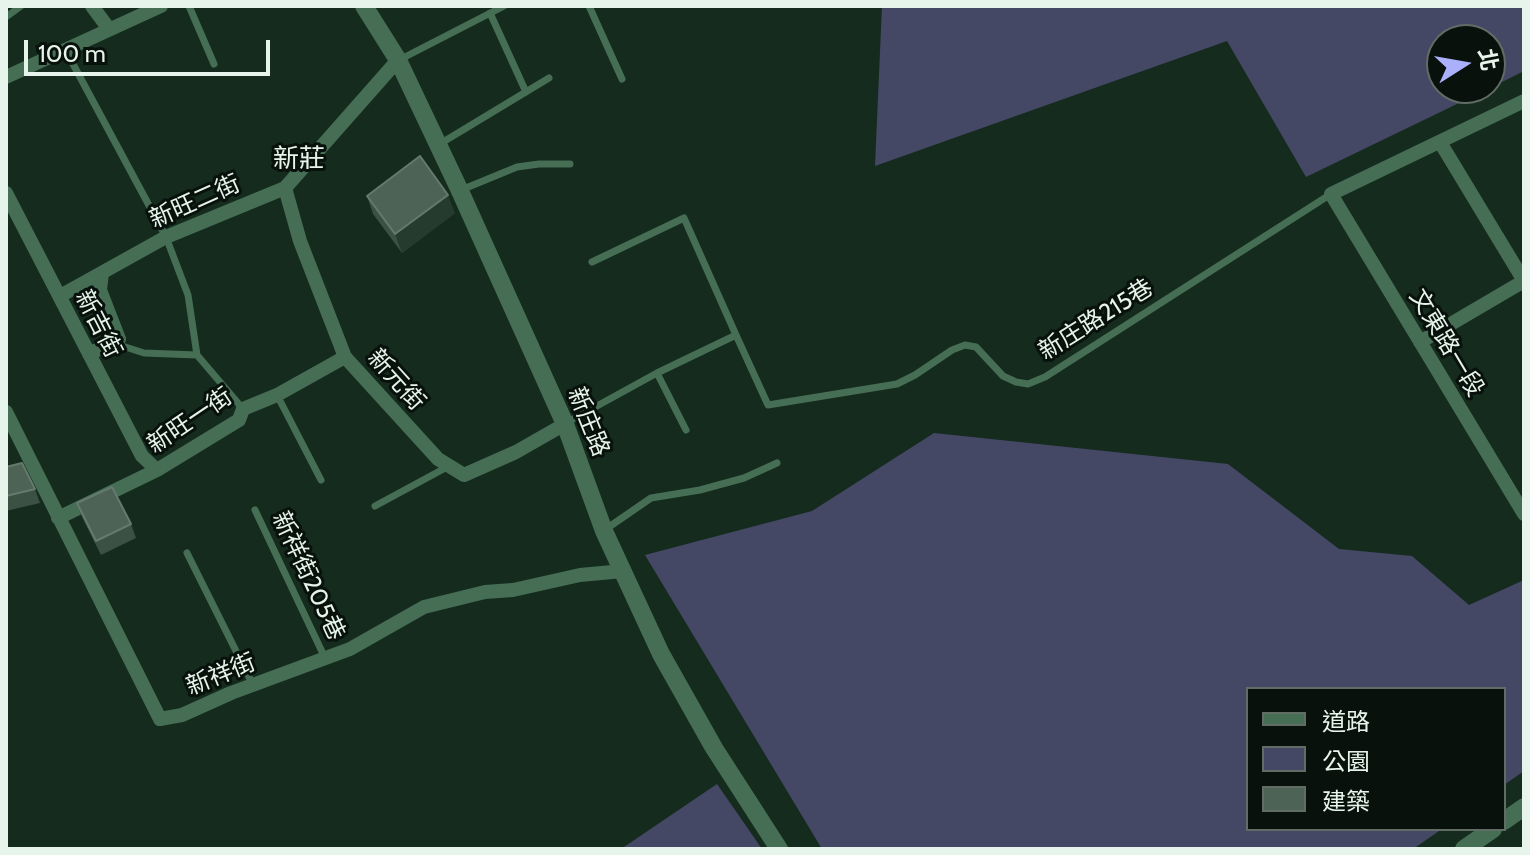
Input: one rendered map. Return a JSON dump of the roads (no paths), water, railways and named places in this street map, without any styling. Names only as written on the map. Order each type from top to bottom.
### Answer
[{"type":"street","points":[[92,6],[109,29]]},
{"type":"street","points":[[6,77],[161,6]]},
{"type":"street","name":"新庄路","points":[[364,6],[398,60],[460,191],[565,424],[604,531],[661,654],[779,849]]},
{"type":"street","name":"新旺二街","points":[[60,296],[166,237],[285,188],[398,60]]},
{"type":"street","points":[[1331,194],[1524,101]]},
{"type":"street","points":[[1420,342],[1524,281],[1440,142]]},
{"type":"street","name":"新元街","points":[[285,188],[300,241],[345,357],[438,459],[449,466]]},
{"type":"street","name":"新吉街","points":[[6,193],[142,456],[157,470]]},
{"type":"street","name":"文東路一段","points":[[1331,194],[1524,514]]},
{"type":"street","points":[[89,354],[119,339],[100,290],[102,273]]},
{"type":"street","name":"新旺一街","points":[[58,518],[157,470],[239,420],[243,409],[277,395],[345,357]]},
{"type":"street","name":"新祥街","points":[[6,412],[160,719],[182,715],[350,649],[424,607],[485,592],[513,590],[580,575],[623,571]]},
{"type":"street","points":[[449,466],[464,475],[516,452],[565,424]]},
{"type":"street","points":[[1506,820],[1524,807]]},
{"type":"street","points":[[1464,849],[1490,831]]},
{"type":"lane","points":[[6,17],[21,6]]},
{"type":"lane","points":[[189,6],[214,64]]},
{"type":"lane","points":[[398,60],[504,6]]},
{"type":"lane","points":[[589,6],[622,79]]},
{"type":"lane","points":[[490,13],[526,92]]},
{"type":"lane","points":[[66,51],[166,237],[188,295],[197,355],[243,409]]},
{"type":"lane","points":[[438,146],[549,78]]},
{"type":"lane","points":[[460,191],[517,167],[570,164]]},
{"type":"lane","name":"新庄路215巷","points":[[736,335],[768,405],[897,384],[965,345],[976,347],[1003,376],[1028,384],[1045,377],[1331,194]]},
{"type":"lane","points":[[565,424],[657,373],[736,335],[684,218],[592,262]]},
{"type":"lane","points":[[112,343],[144,353],[197,355]]},
{"type":"lane","points":[[657,373],[686,430]]},
{"type":"lane","points":[[277,395],[321,480]]},
{"type":"lane","points":[[604,531],[651,498],[744,478],[777,463]]},
{"type":"lane","points":[[375,506],[449,466]]},
{"type":"lane","name":"新祥街205巷","points":[[255,510],[325,658]]},
{"type":"lane","points":[[187,553],[253,685]]},
{"type":"district","name":"新莊","points":[[299,159]]}]
